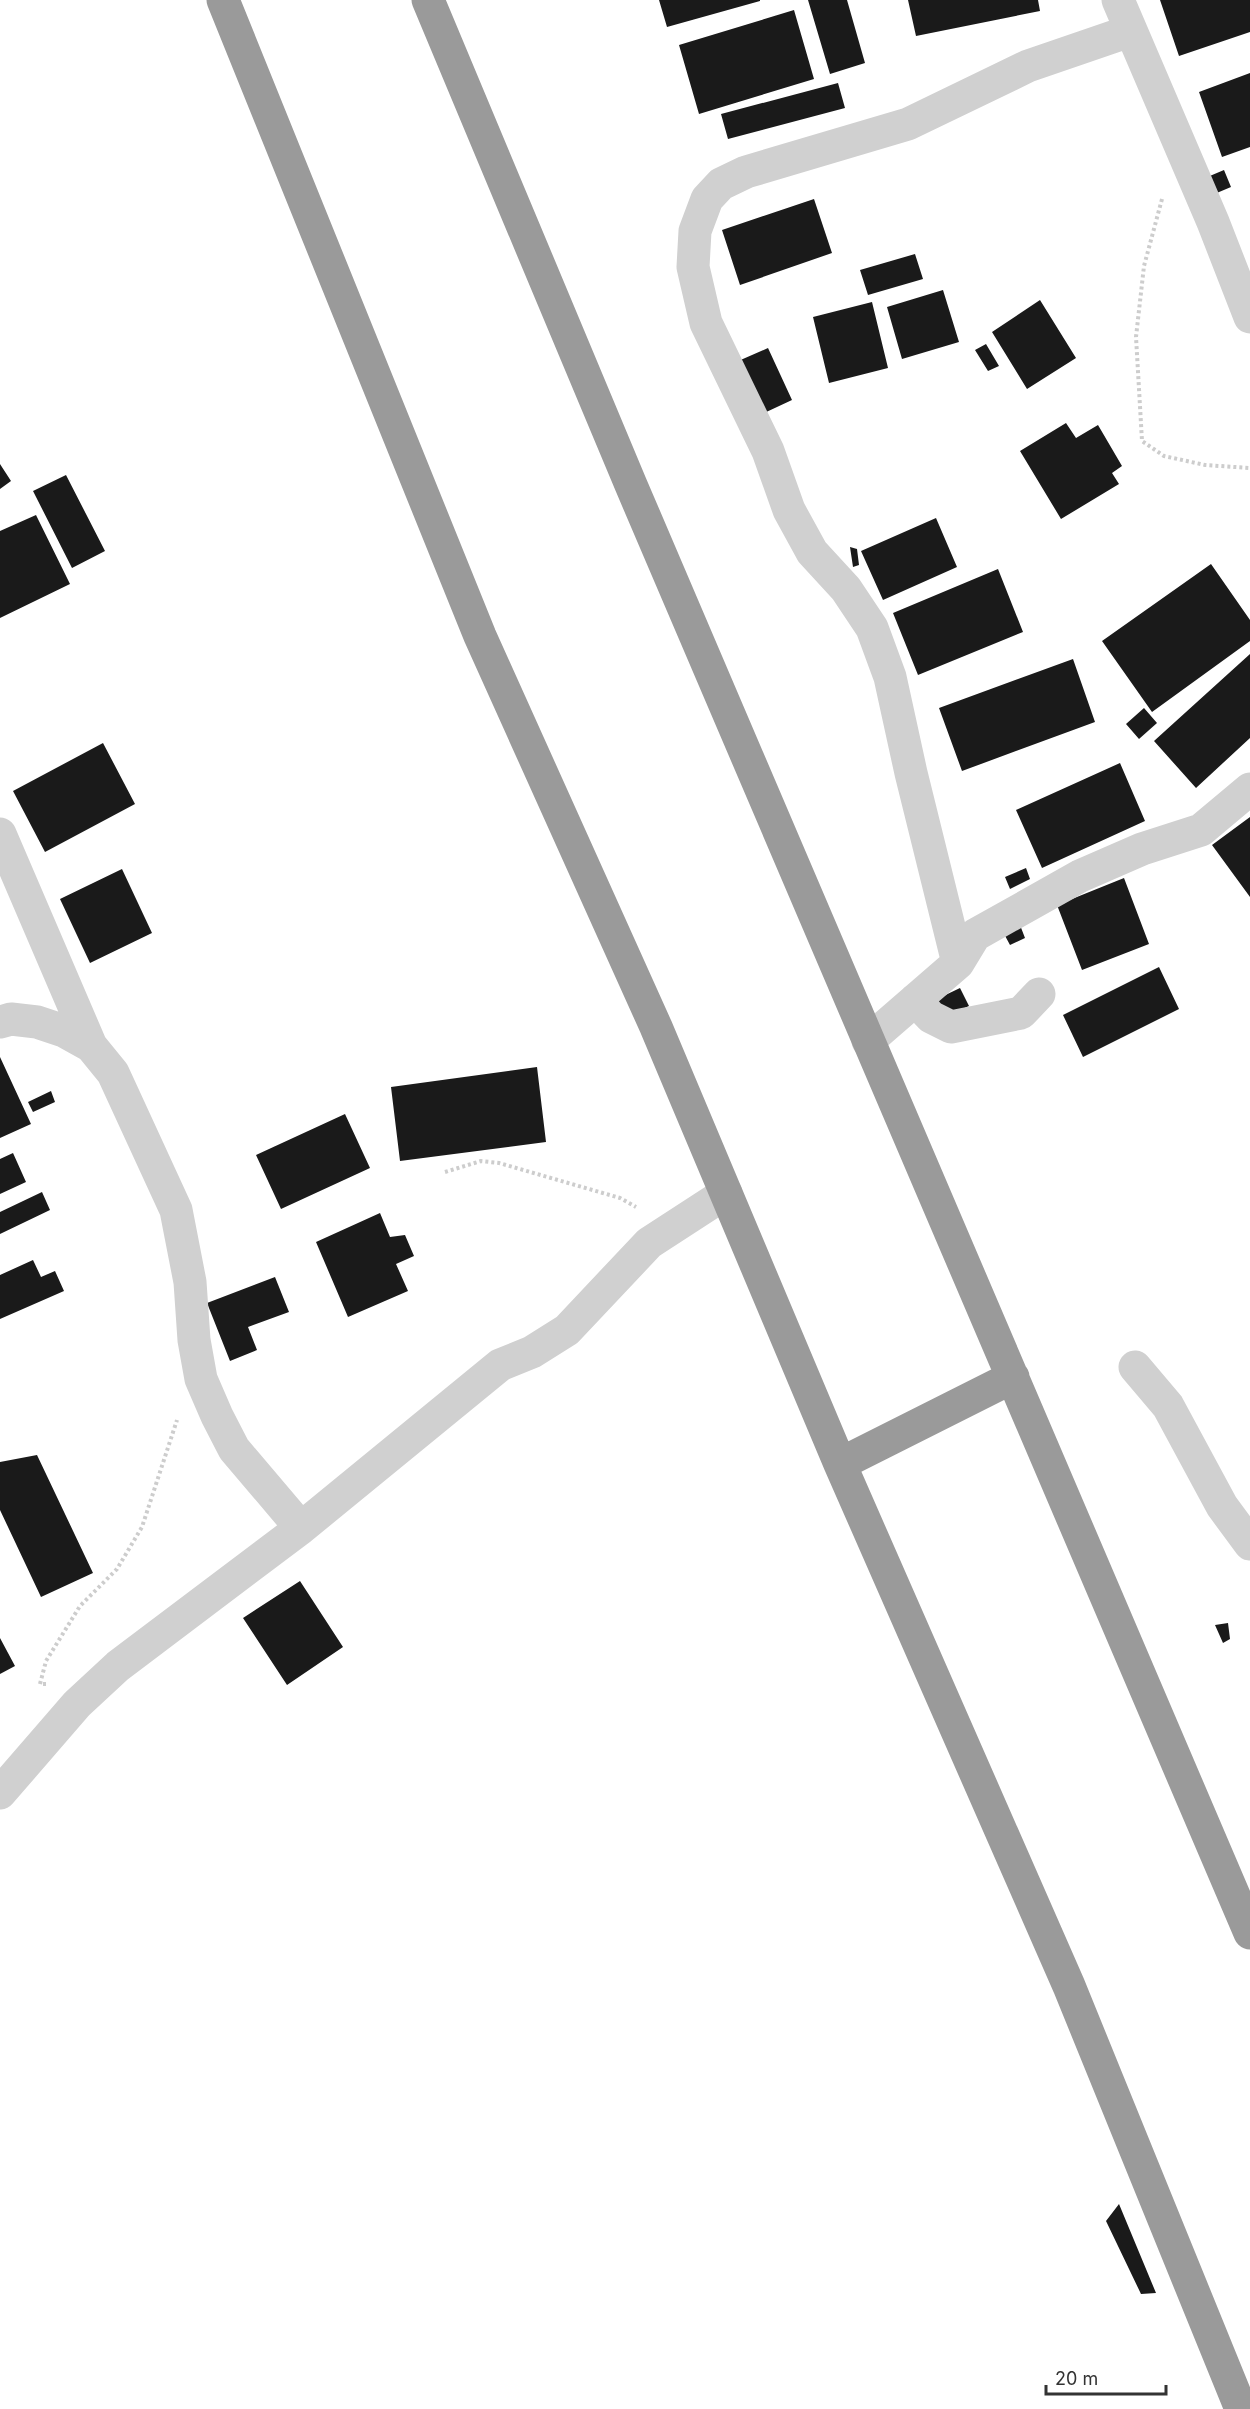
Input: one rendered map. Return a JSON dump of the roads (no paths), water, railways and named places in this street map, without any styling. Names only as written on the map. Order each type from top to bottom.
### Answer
[{"type":"highway","points":[[223,0],[480,636],[656,1027],[840,1464],[1069,1986],[1241,2409]]},
{"type":"highway","points":[[428,0],[631,485],[1250,1933]]},
{"type":"highway","points":[[840,1464],[1013,1377]]},
{"type":"street","points":[[1118,0],[1213,222],[1250,317]]},
{"type":"street","points":[[958,963],[911,773],[891,677],[872,628],[846,589],[812,552],[789,510],[768,451],[706,323],[693,267],[695,231],[707,199],[722,184],[746,172],[908,124],[1028,66],[1130,31]]},
{"type":"street","points":[[868,1041],[958,963],[975,935],[1080,876],[1142,849],[1201,830],[1250,789]]},
{"type":"street","points":[[0,834],[91,1046],[113,1073],[176,1210],[190,1282],[194,1340],[201,1379],[216,1416],[234,1449],[301,1528]]},
{"type":"street","points":[[915,1000],[931,1017],[951,1027],[1021,1013],[1039,994]]},
{"type":"street","points":[[0,1022],[11,1018],[37,1022],[64,1031],[91,1046]]},
{"type":"street","points":[[0,1793],[77,1704],[126,1660],[301,1528],[500,1365],[532,1352],[567,1330],[649,1243],[726,1193]]},
{"type":"street","points":[[1135,1366],[1168,1406],[1222,1506],[1250,1544]]}]
